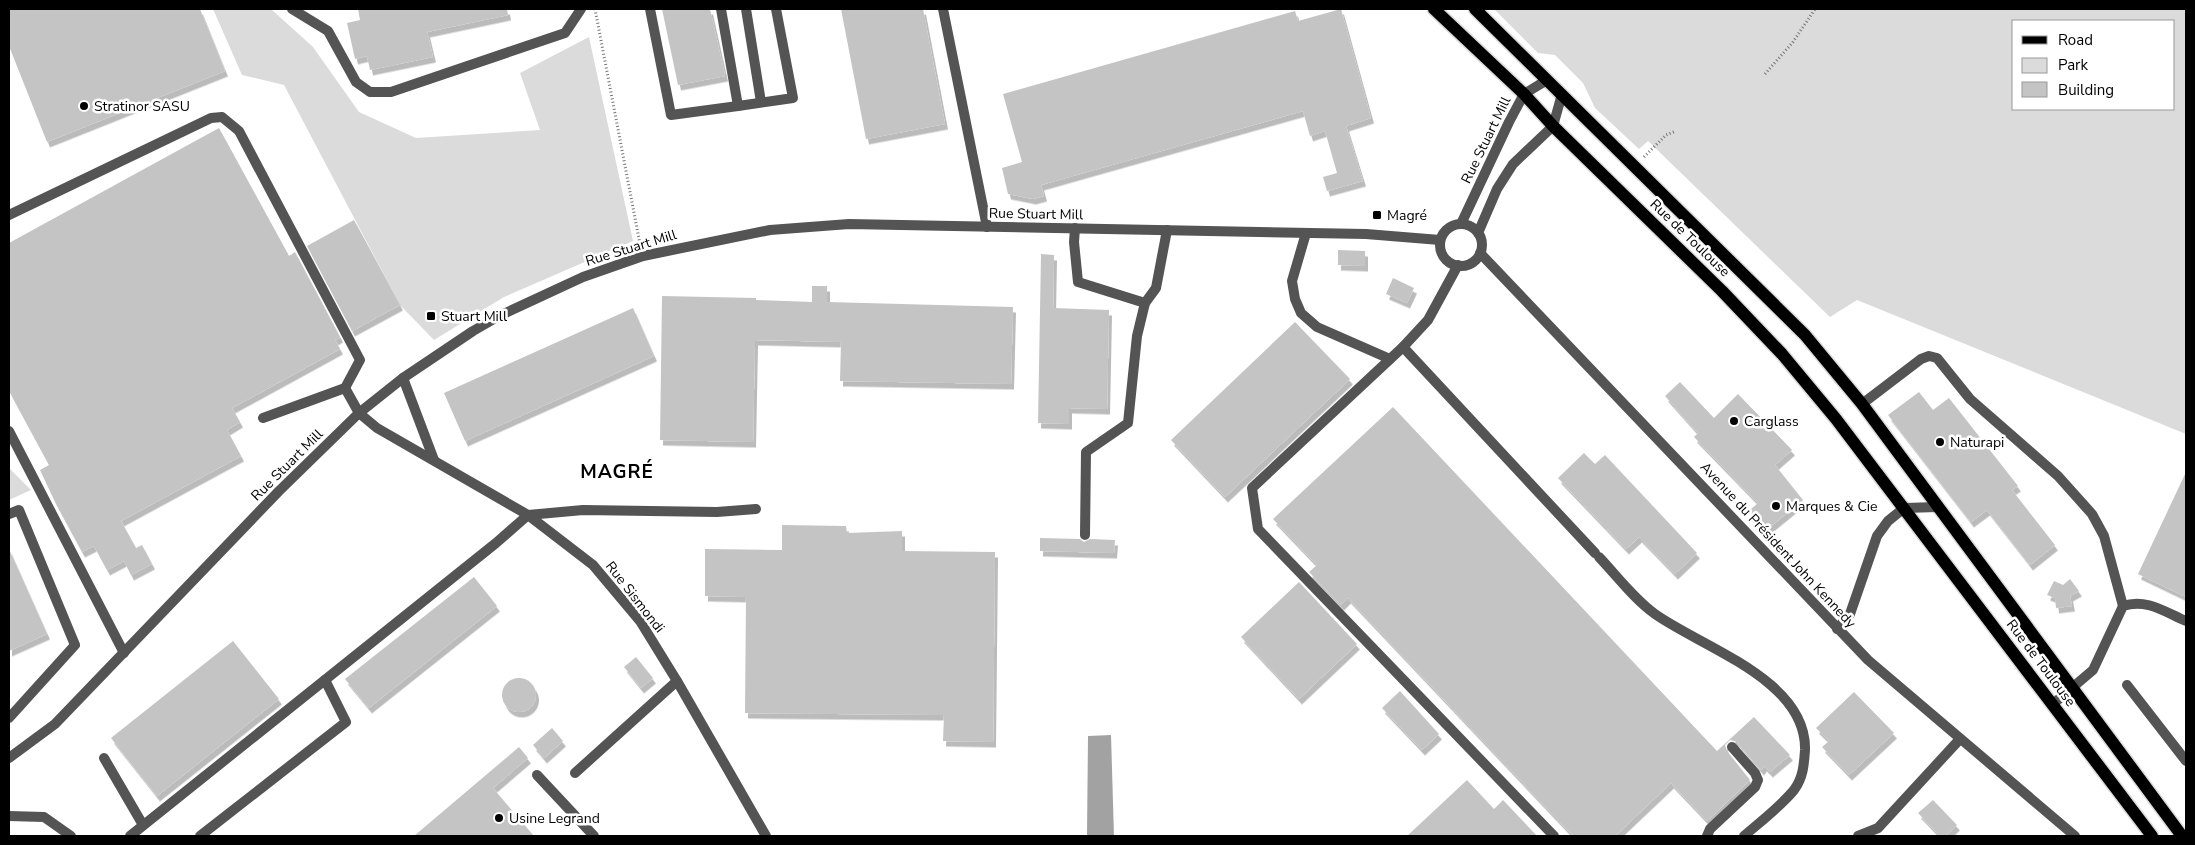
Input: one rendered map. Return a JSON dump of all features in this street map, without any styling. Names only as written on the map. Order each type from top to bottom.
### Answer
[{"type":"main road","name":"Rue de Toulouse","points":[[1434,9],[1524,94],[1553,126],[1722,291],[1782,354],[1836,419],[2152,836]]},
{"type":"main road","name":"Rue de Toulouse","points":[[1475,9],[1805,335],[1862,404],[2182,836]]},
{"type":"street","points":[[292,9],[328,31],[356,82],[370,92],[391,92],[565,33],[582,9]]},
{"type":"street","points":[[650,9],[671,115],[793,98],[776,9]]},
{"type":"street","points":[[722,9],[738,106]]},
{"type":"street","points":[[746,9],[761,102]]},
{"type":"street","points":[[943,9],[987,227]]},
{"type":"street","name":"Rue Stuart Mill","points":[[1461,224],[1524,94],[1547,80]]},
{"type":"street","points":[[1478,233],[1497,189],[1513,164],[1553,126],[1562,94]]},
{"type":"street","points":[[9,215],[211,118],[222,117],[239,131],[360,360],[345,388],[263,418]]},
{"type":"street","name":"Rue Stuart Mill","points":[[9,758],[55,724],[279,491],[359,413],[404,378],[499,316],[583,277],[643,256],[770,230],[849,224],[1385,235],[1440,240]]},
{"type":"street","points":[[1461,224],[1474,228],[1478,233],[1481,239],[1480,252],[1471,262],[1458,265],[1446,259],[1440,247],[1440,240],[1448,228],[1461,224]]},
{"type":"street","points":[[1075,228],[1074,242],[1078,282],[1145,303]]},
{"type":"street","points":[[1085,535],[1086,452],[1128,423],[1138,336],[1145,303],[1156,288],[1168,230]]},
{"type":"street","points":[[1306,233],[1292,281],[1296,299],[1302,313],[1316,327],[1390,359]]},
{"type":"street","name":"Avenue du Président John Kennedy","points":[[1480,252],[1868,660],[2075,836]]},
{"type":"street","points":[[1458,265],[1428,320],[1403,347],[1252,488],[1258,529],[1554,836]]},
{"type":"street","points":[[1403,347],[1655,614],[1703,641],[1778,691],[1800,722],[1805,738],[1804,765],[1801,778],[1794,790],[1744,836]]},
{"type":"street","points":[[1862,404],[1921,359],[1929,356],[1937,358],[1970,399],[2058,476],[2092,514],[2104,536],[2123,606],[2093,670],[2053,704]]},
{"type":"street","points":[[404,378],[434,460]]},
{"type":"street","points":[[345,388],[359,413]]},
{"type":"street","name":"Rue Sismondi","points":[[359,413],[377,428],[528,514],[593,565],[640,620],[671,670],[766,836]]},
{"type":"street","points":[[9,431],[124,653]]},
{"type":"street","points":[[1837,629],[1850,614],[1877,536],[1888,521],[1904,508],[1938,507]]},
{"type":"street","points":[[130,836],[491,547],[528,514],[583,510],[717,512],[756,509]]},
{"type":"street","points":[[9,514],[19,510],[75,645],[9,718]]},
{"type":"street","points":[[2123,606],[2134,602],[2146,603],[2186,621]]},
{"type":"street","points":[[200,836],[346,722],[325,680]]},
{"type":"street","points":[[575,773],[677,681]]},
{"type":"street","points":[[2127,685],[2186,761]]},
{"type":"street","points":[[1858,836],[1880,832],[1960,739]]},
{"type":"street","points":[[1707,836],[1710,829],[1755,787],[1758,780],[1755,773],[1732,747]]},
{"type":"street","points":[[104,758],[143,825]]},
{"type":"street","points":[[537,776],[594,836]]},
{"type":"street","points":[[9,816],[44,817],[71,836]]},
{"type":"path","points":[[596,9],[643,256]]},
{"type":"path","points":[[1765,74],[1792,42],[1815,9]]},
{"type":"path","points":[[1634,167],[1660,140],[1676,130]]},
{"type":"green space","points":[[213,9],[271,9],[313,47],[359,112],[416,138],[540,130],[520,73],[589,37],[633,241],[504,297],[434,340],[400,305],[284,85],[242,75]]},
{"type":"green space","points":[[1494,9],[2186,9],[2186,434],[1857,300],[1830,317],[1648,141],[1639,149],[1595,108],[1583,83],[1555,55],[1538,53]]},
{"type":"green space","points":[[9,468],[31,490],[9,500]]},
{"type":"shaded area","points":[[1111,735],[1114,836],[1087,836],[1088,736]]},
{"type":"building","name":"Stratinor SASU","points":[[9,9],[200,9],[225,71],[47,142],[9,46]]},
{"type":"building","points":[[358,9],[507,9],[508,15],[427,32],[433,57],[370,70],[367,56],[355,59],[347,23],[360,20]]},
{"type":"building","points":[[662,9],[710,9],[725,76],[678,85]]},
{"type":"building","points":[[841,9],[923,9],[945,124],[866,139]]},
{"type":"building","points":[[1341,9],[1371,118],[1346,126],[1363,181],[1327,191],[1323,177],[1337,173],[1325,131],[1310,136],[1303,111],[1041,185],[1044,196],[1033,199],[1008,194],[1002,168],[1022,162],[1003,94],[1295,11],[1298,21]]},
{"type":"building","points":[[219,128],[289,256],[295,252],[340,337],[335,340],[340,349],[232,408],[240,422],[227,430],[241,456],[121,521],[136,548],[142,545],[152,564],[131,575],[124,561],[107,570],[94,546],[82,552],[40,470],[49,465],[9,391],[9,243]]},
{"type":"building","points":[[354,220],[400,305],[352,331],[307,246]]},
{"type":"building","points":[[1338,250],[1365,251],[1365,266],[1338,265]]},
{"type":"building","points":[[1041,254],[1054,255],[1053,308],[1109,310],[1107,409],[1069,408],[1069,424],[1038,423]]},
{"type":"building","points":[[1393,278],[1414,288],[1407,303],[1386,294]]},
{"type":"building","points":[[812,286],[827,286],[827,302],[1013,307],[1011,384],[840,381],[841,342],[755,340],[753,442],[660,440],[662,296],[756,298],[756,300],[812,302]]},
{"type":"building","points":[[633,308],[654,356],[465,441],[444,393]]},
{"type":"building","points":[[1295,322],[1350,379],[1225,497],[1171,440]]},
{"type":"building","points":[[1680,382],[1714,418],[1738,394],[1792,450],[1775,465],[1803,500],[1766,530],[1750,510],[1758,503],[1694,437],[1698,433],[1665,396]]},
{"type":"building","points":[[1919,392],[1933,410],[1949,398],[2018,486],[2012,490],[2055,545],[2030,565],[1987,510],[1971,522],[1888,415]]},
{"type":"building","points":[[1393,407],[1717,751],[1754,717],[1790,755],[1770,772],[1764,766],[1761,770],[1737,742],[1730,740],[1725,745],[1727,751],[1750,780],[1707,821],[1671,783],[1615,836],[1573,836],[1348,598],[1341,605],[1309,572],[1317,565],[1273,519]]},
{"type":"building","points":[[1584,453],[1595,464],[1605,455],[1697,553],[1675,574],[1639,537],[1626,549],[1558,478]]},
{"type":"building","points":[[2186,472],[2186,597],[2138,574]]},
{"type":"building","points":[[782,525],[846,526],[847,533],[902,531],[902,551],[995,552],[993,742],[943,741],[944,715],[745,713],[746,597],[705,596],[705,549],[782,550]]},
{"type":"building","points":[[1040,538],[1080,539],[1084,542],[1090,539],[1115,540],[1114,553],[1040,551]]},
{"type":"building","points":[[9,549],[47,634],[9,651]]},
{"type":"building","points":[[474,577],[497,606],[369,708],[345,679]]},
{"type":"building","points":[[2070,579],[2079,591],[2070,596],[2072,606],[2056,608],[2055,598],[2047,595],[2054,581],[2063,585]]},
{"type":"building","points":[[1299,582],[1357,644],[1299,699],[1241,637]]},
{"type":"building","points":[[233,641],[279,699],[157,796],[111,738]]},
{"type":"building","points":[[636,657],[653,678],[641,688],[624,667]]},
{"type":"building","points":[[519,678],[526,679],[531,683],[535,688],[535,702],[531,707],[526,711],[519,712],[512,711],[507,707],[503,702],[502,695],[503,688],[507,683],[512,679]]},
{"type":"building","points":[[1400,691],[1439,734],[1422,750],[1382,708]]},
{"type":"building","points":[[1854,692],[1894,733],[1849,775],[1822,747],[1829,741],[1816,728]]},
{"type":"building","points":[[552,728],[563,741],[544,758],[533,745]]},
{"type":"building","points":[[519,747],[528,758],[493,788],[534,836],[414,836]]},
{"type":"building","points":[[1467,780],[1494,809],[1503,800],[1537,836],[1407,836]]},
{"type":"building","points":[[1933,800],[1957,825],[1945,836],[1940,836],[1918,813]]},
{"type":"place","name":"Stratinor SASU","points":[[84,106]]},
{"type":"place","name":"Magré","points":[[1377,215]]},
{"type":"place","name":"Stuart Mill","points":[[431,316]]},
{"type":"place","name":"Carglass","points":[[1734,421]]},
{"type":"place","name":"Naturapi","points":[[1940,442]]},
{"type":"place","name":"Marques & Cie","points":[[1776,506]]},
{"type":"place","name":"Usine Legrand","points":[[499,818]]},
{"type":"district","name":"MAGRÉ","points":[[617,472]]}]
